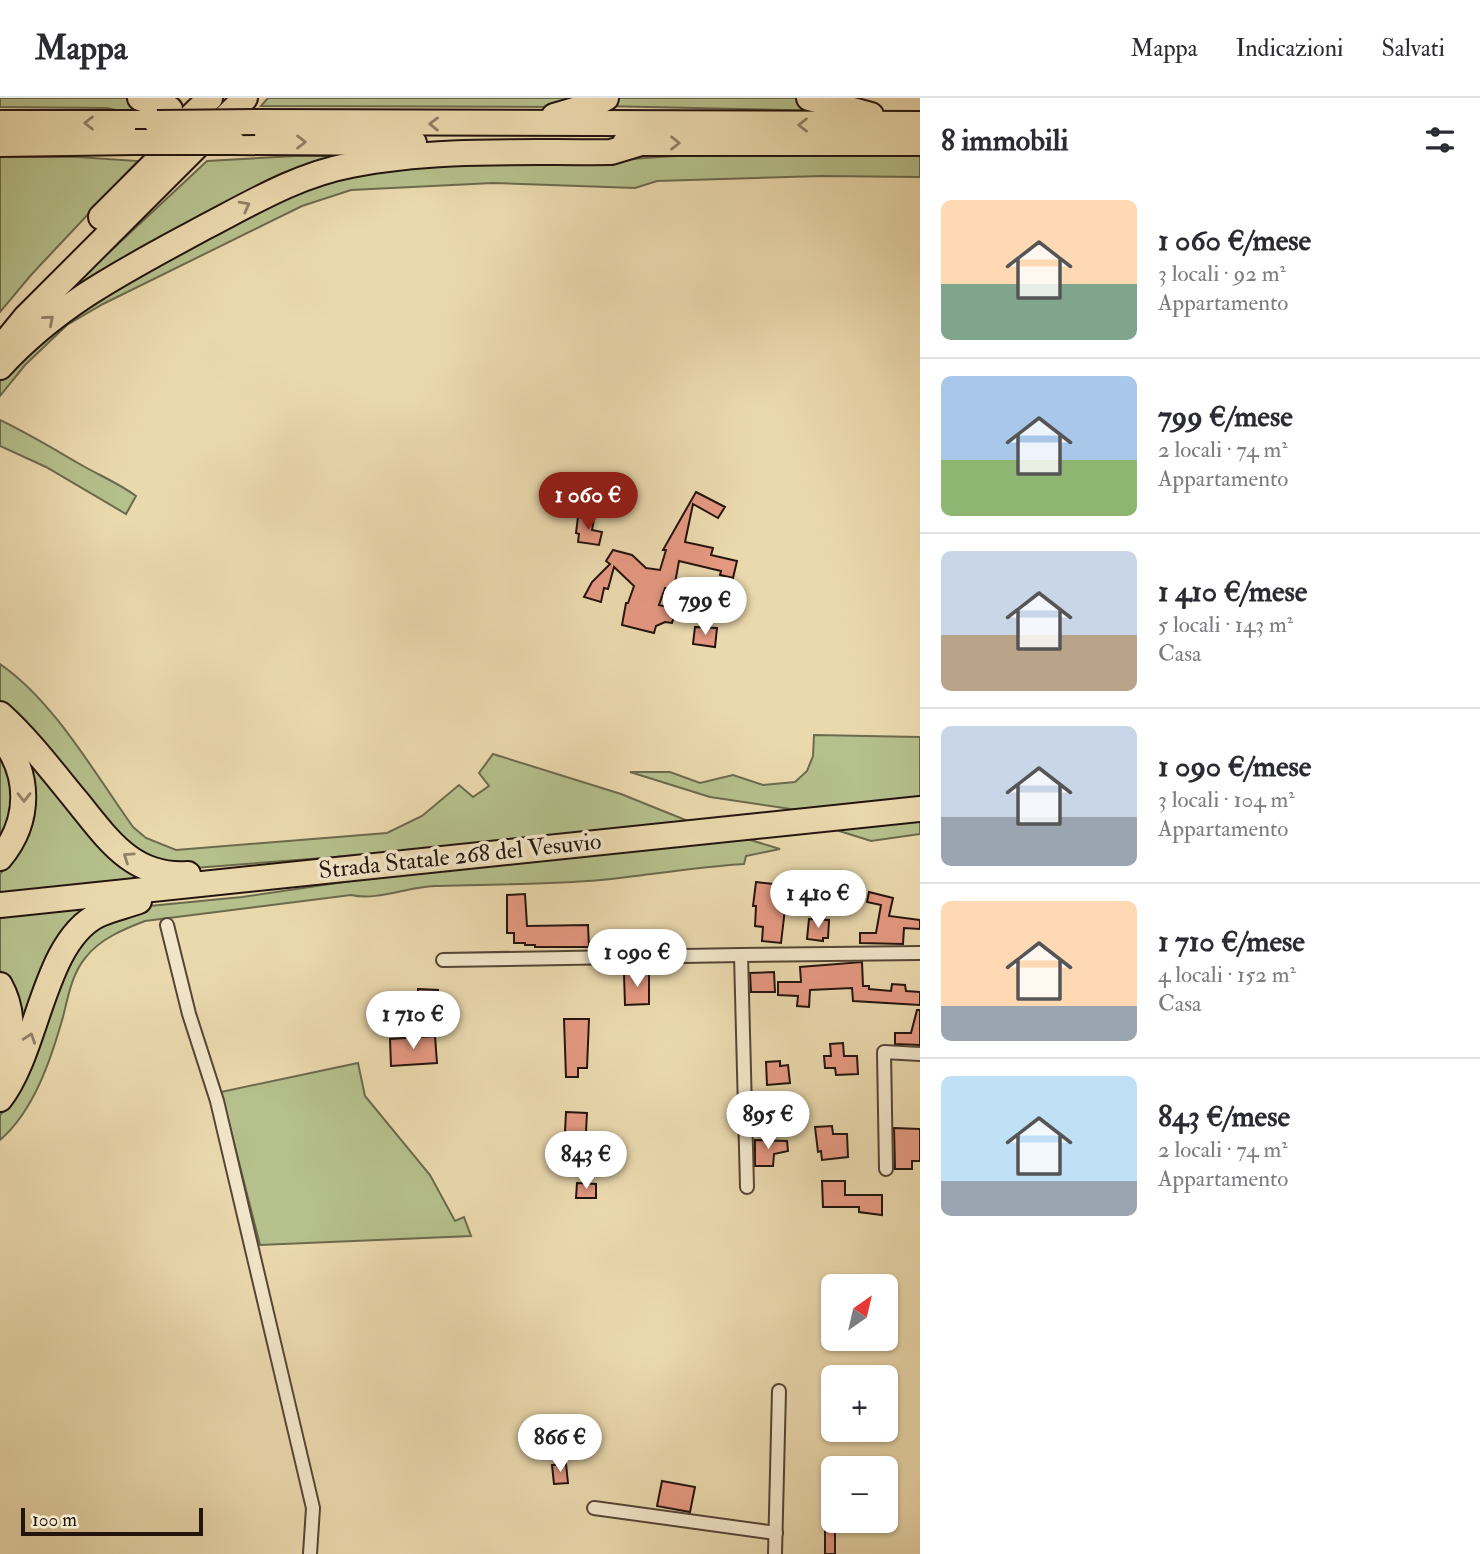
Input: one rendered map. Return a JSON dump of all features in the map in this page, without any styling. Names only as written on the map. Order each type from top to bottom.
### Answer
[{"type":"highway","points":[[140,98],[164,116]]},
{"type":"highway","points":[[502,124],[563,114],[606,98]]},
{"type":"highway","points":[[809,98],[852,111],[920,124]]},
{"type":"highway","points":[[164,116],[215,103],[303,123],[920,124]]},
{"type":"highway","points":[[0,348],[163,167],[174,131],[215,103]]},
{"type":"highway","points":[[0,123],[254,112]]},
{"type":"highway","points":[[0,325],[163,167],[254,112]]},
{"type":"highway","points":[[0,144],[920,143]]},
{"type":"highway","points":[[0,368],[58,313],[100,284],[281,187],[317,173],[352,164],[411,156],[611,152],[641,144]]},
{"type":"highway","points":[[0,714],[57,777],[106,839],[142,865],[160,873],[180,874],[261,870],[315,872]]},
{"type":"highway","points":[[0,736],[15,759],[23,781],[24,811],[9,846],[0,858]]},
{"type":"highway","name":"Strada Statale 268 del Vesuvio","points":[[0,905],[920,809]]},
{"type":"highway","points":[[0,1098],[13,1079],[45,993],[60,958],[76,932],[96,916],[139,901],[223,889],[274,876]]},
{"type":"highway","points":[[0,985],[6,1001],[11,1031],[7,1055],[0,1070]]},
{"type":"street","points":[[167,925],[189,1014],[220,1114],[313,1508],[310,1554]]},
{"type":"street","points":[[443,960],[920,953]]},
{"type":"street","points":[[741,955],[747,1187]]},
{"type":"street","points":[[886,1169],[884,1052],[920,1054]]},
{"type":"street","points":[[775,1554],[779,1391]]},
{"type":"street","points":[[594,1508],[776,1533]]},
{"type":"green space","points":[[0,98],[127,98],[159,111],[129,113],[107,108],[0,107]]},
{"type":"green space","points":[[268,98],[596,98],[566,107],[261,106]]},
{"type":"green space","points":[[618,98],[801,98],[830,111],[604,106]]},
{"type":"green space","points":[[689,155],[920,155],[920,177],[822,176],[657,181],[635,188],[493,183],[351,190],[302,206],[103,304],[67,325],[25,365],[0,396],[0,375],[61,318],[191,244],[329,177],[421,162],[603,161]]},
{"type":"green space","points":[[354,156],[57,301],[207,161]]},
{"type":"green space","points":[[0,157],[77,157],[138,161],[0,312]]},
{"type":"green space","points":[[0,420],[136,496],[126,514],[46,467],[0,446]]},
{"type":"green space","points":[[0,664],[20,679],[56,718],[133,827],[146,838],[176,850],[387,833],[422,816],[459,785],[473,797],[489,786],[479,773],[493,754],[621,794],[688,821],[375,854],[194,868],[158,864],[114,831],[18,716],[0,701]]},
{"type":"green space","points":[[814,735],[920,737],[920,800],[804,811],[710,797],[630,772],[670,772],[700,783],[733,775],[763,785],[795,782],[807,771],[813,756]]},
{"type":"green space","points":[[15,747],[149,877],[0,894],[0,874],[12,861]]},
{"type":"green space","points":[[0,748],[16,794],[0,849]]},
{"type":"green space","points":[[920,819],[920,834],[871,841],[833,829]]},
{"type":"green space","points":[[744,838],[780,849],[746,856],[744,864],[580,882],[424,887],[382,895],[351,895],[137,924],[105,940],[81,963],[40,1083],[22,1114],[0,1140],[0,1115],[13,1101],[73,952],[99,926],[139,907],[242,897],[378,877]]},
{"type":"green space","points":[[104,904],[91,914],[2,1086],[3,974],[0,970],[0,915]]},
{"type":"green space","points":[[358,1063],[365,1096],[430,1175],[455,1221],[464,1217],[471,1236],[260,1245],[221,1092]]},
{"type":"building","points":[[696,492],[725,507],[718,518],[693,504],[685,542],[713,548],[711,555],[737,561],[733,578],[720,575],[721,571],[679,561],[674,589],[665,588],[659,605],[676,609],[672,623],[665,622],[656,626],[654,633],[622,625],[626,603],[634,586],[614,567],[601,602],[584,597],[592,582],[610,564],[606,561],[613,550],[632,555],[646,568],[660,570],[666,550],[663,550]]},
{"type":"building","points":[[578,517],[594,519],[592,530],[602,532],[599,545],[578,542]]},
{"type":"building","points":[[695,627],[717,628],[715,647],[693,644]]},
{"type":"building","points":[[756,882],[782,885],[782,894],[799,896],[797,911],[785,909],[781,943],[762,941],[763,927],[755,926],[756,906],[753,906]]},
{"type":"building","points":[[869,892],[893,898],[889,916],[920,920],[920,929],[904,928],[903,944],[860,943],[860,933],[876,933],[881,905],[867,902]]},
{"type":"building","points":[[525,894],[527,926],[588,925],[589,947],[535,947],[514,943],[514,933],[507,933],[507,895]]},
{"type":"building","points":[[809,919],[829,920],[828,938],[823,938],[823,941],[807,939]]},
{"type":"building","points":[[862,962],[863,986],[891,991],[892,984],[905,985],[906,991],[920,992],[920,1005],[853,1001],[852,988],[810,990],[809,1007],[797,1006],[798,996],[778,995],[778,982],[801,982],[800,967]]},
{"type":"building","points":[[774,972],[775,992],[751,992],[750,973]]},
{"type":"building","points":[[649,973],[649,1004],[625,1005],[624,974]]},
{"type":"building","points":[[418,989],[438,990],[438,1008],[418,1008]]},
{"type":"building","points":[[917,1010],[920,1010],[920,1045],[895,1044],[895,1033],[911,1033]]},
{"type":"building","points":[[564,1019],[589,1019],[587,1068],[578,1068],[578,1077],[566,1077]]},
{"type":"building","points":[[435,1036],[437,1063],[391,1066],[390,1039]]},
{"type":"building","points":[[843,1043],[844,1056],[857,1056],[858,1074],[836,1075],[835,1068],[825,1068],[824,1056],[831,1056],[830,1044]]},
{"type":"building","points":[[780,1061],[780,1066],[788,1065],[790,1083],[767,1085],[766,1062]]},
{"type":"building","points":[[566,1112],[587,1113],[586,1132],[565,1132]]},
{"type":"building","points":[[832,1126],[833,1134],[847,1134],[848,1157],[822,1160],[821,1151],[818,1152],[815,1127]]},
{"type":"building","points":[[894,1128],[920,1129],[920,1161],[912,1161],[912,1169],[895,1169]]},
{"type":"building","points":[[755,1140],[787,1141],[788,1151],[774,1154],[773,1166],[755,1166]]},
{"type":"building","points":[[822,1181],[845,1181],[845,1195],[882,1195],[882,1215],[859,1212],[859,1207],[823,1207]]},
{"type":"building","points":[[577,1183],[596,1184],[596,1198],[576,1198]]},
{"type":"building","points":[[566,1464],[568,1483],[554,1484],[552,1465]]},
{"type":"building","points":[[662,1481],[695,1487],[690,1512],[657,1506]]},
{"type":"building","points":[[825,1533],[835,1533],[835,1554],[825,1554]]}]
